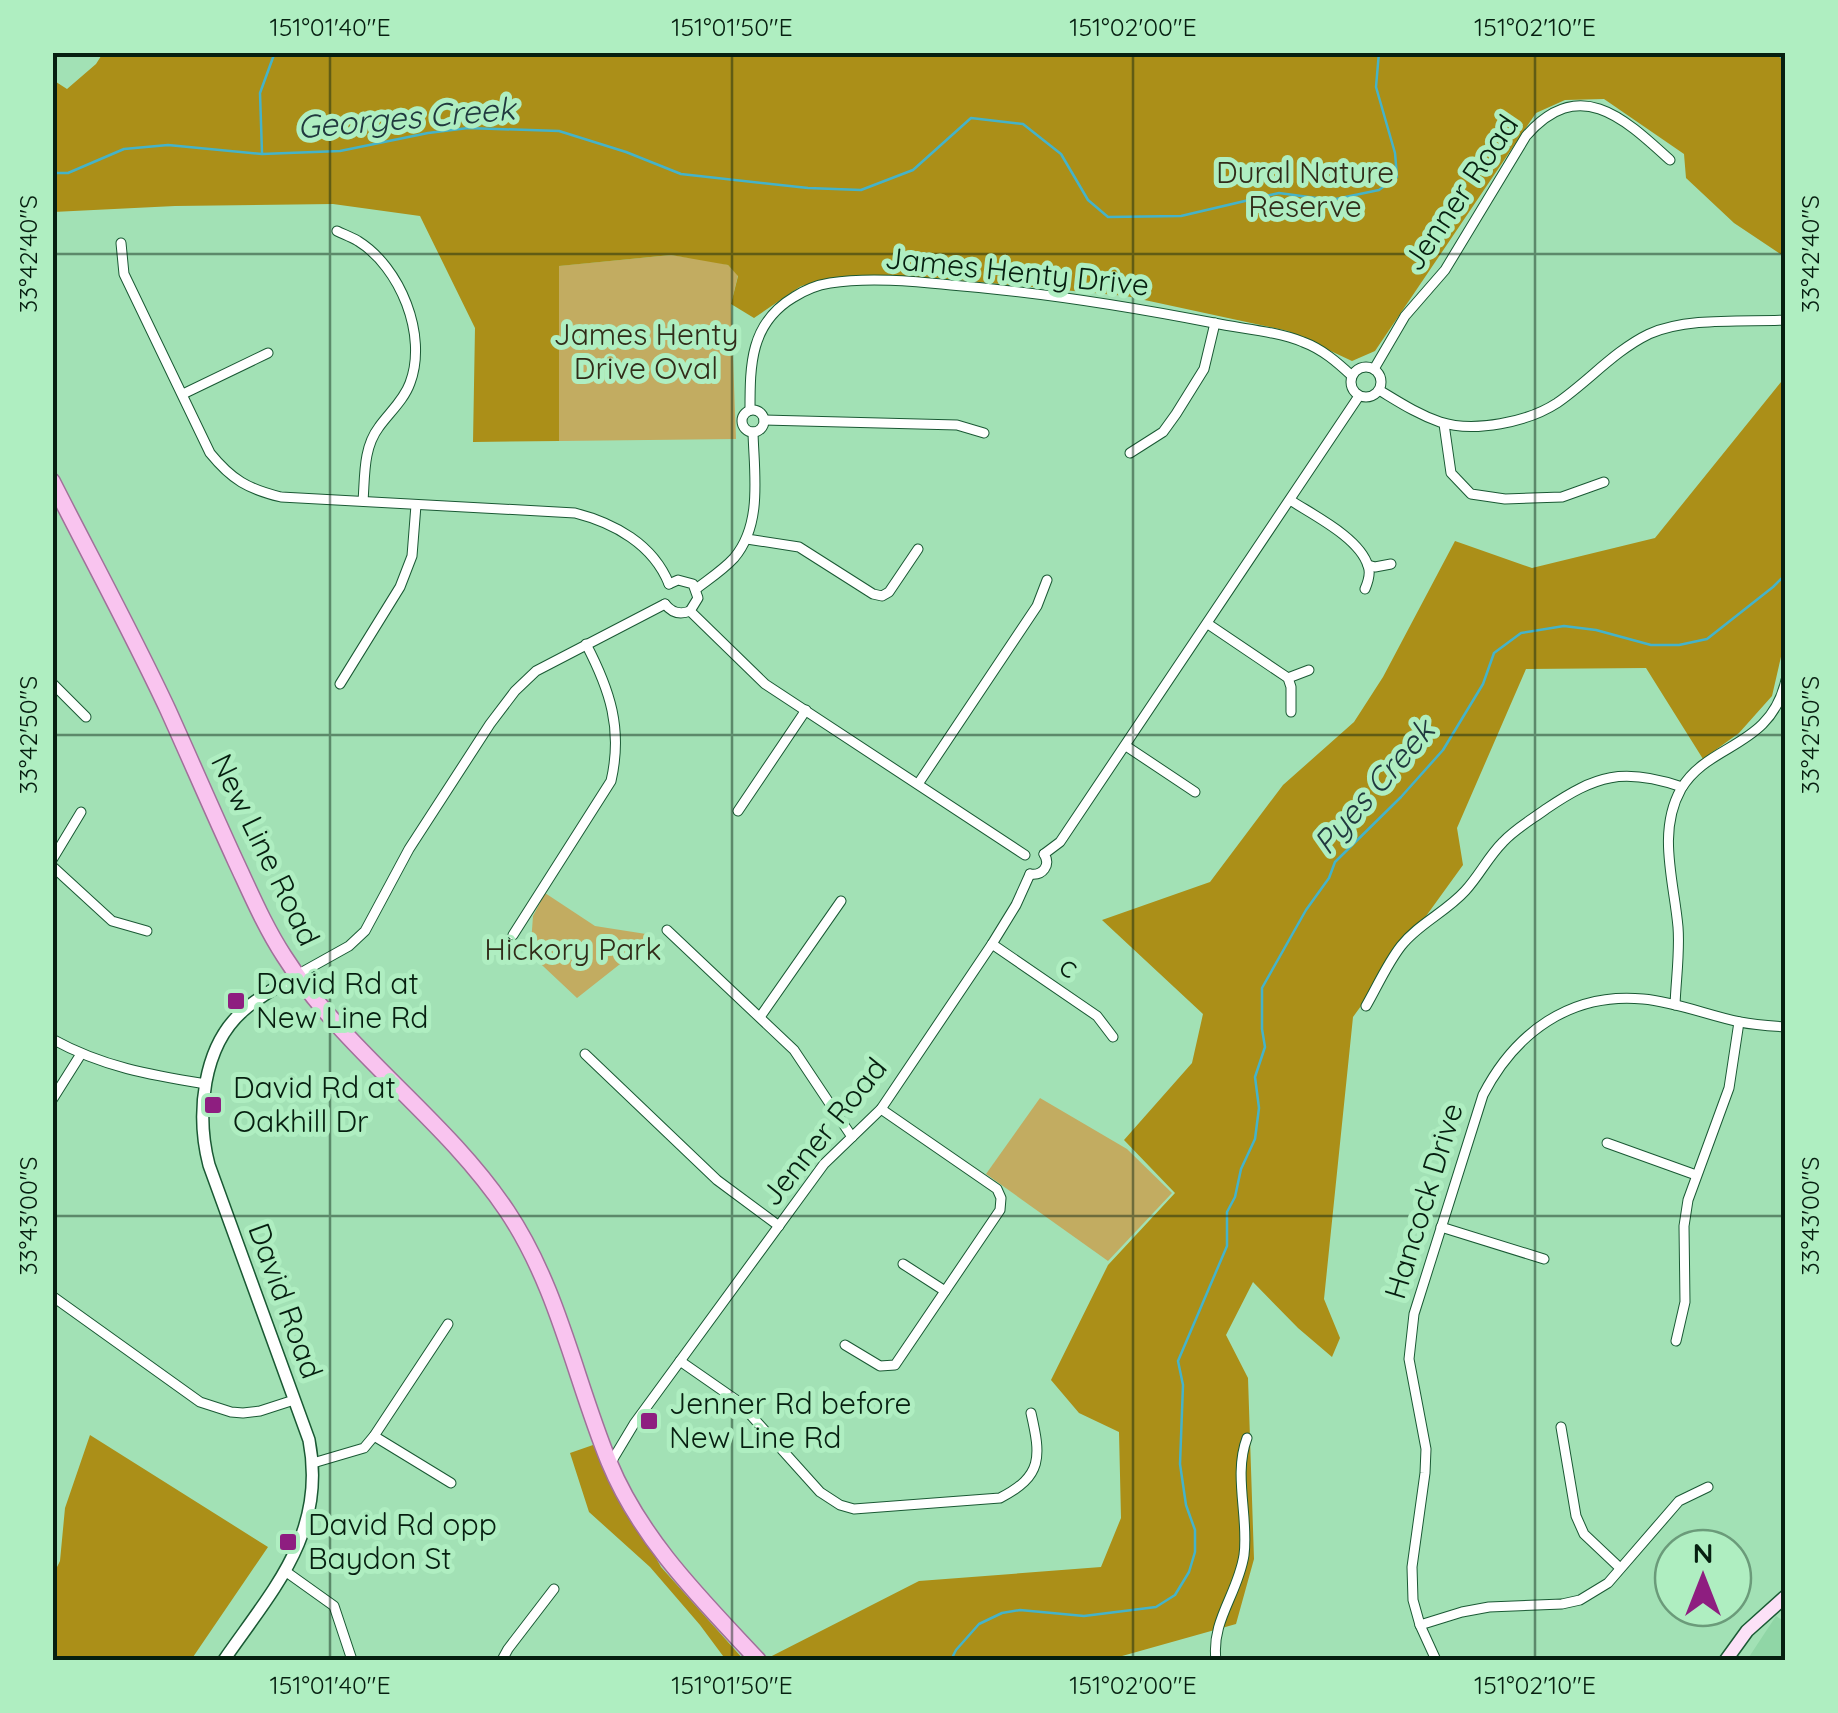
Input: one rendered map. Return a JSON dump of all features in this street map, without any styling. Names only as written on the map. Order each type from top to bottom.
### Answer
[{"type":"main road","name":"New Line Road","points":[[52,482],[168,710],[274,940],[329,1015],[460,1152],[508,1211],[551,1298],[610,1464],[645,1529],[671,1566],[758,1660]]},
{"type":"main road","points":[[1726,1660],[1748,1631],[1786,1596]]},
{"type":"street","name":"Jenner Road","points":[[1374,370],[1405,316],[1446,270],[1526,136],[1541,120],[1570,106],[1596,108],[1624,122],[1670,160]]},
{"type":"street","points":[[336,231],[360,242],[381,262],[402,292],[415,344],[411,382],[369,443],[363,501]]},
{"type":"street","points":[[121,243],[124,274],[210,453],[241,483],[282,498],[574,513],[602,520],[624,532],[650,554],[669,584]]},
{"type":"street","name":"James Henty Drive","points":[[750,410],[750,368],[760,334],[790,299],[827,284],[920,282],[983,287],[1215,323],[1298,340],[1325,354],[1352,376]]},
{"type":"street","points":[[1379,390],[1444,424],[1487,426],[1524,418],[1556,404],[1624,348],[1672,326],[1786,320]]},
{"type":"street","points":[[1130,453],[1163,432],[1176,414],[1204,368],[1215,323]]},
{"type":"street","points":[[182,394],[268,353]]},
{"type":"street","points":[[1359,369],[1374,370],[1381,381],[1379,390],[1373,396],[1359,396],[1352,389],[1352,376],[1359,369]]},
{"type":"street","points":[[1044,854],[1060,842],[1359,396]]},
{"type":"street","points":[[750,410],[760,412],[764,420],[760,430],[744,428],[744,414],[750,410]]},
{"type":"street","points":[[764,420],[957,425],[984,433]]},
{"type":"street","points":[[1444,424],[1450,473],[1471,494],[1505,499],[1562,497],[1604,482]]},
{"type":"street","points":[[696,588],[734,558],[747,539],[754,491],[753,432]]},
{"type":"street","points":[[1290,500],[1344,534],[1368,564],[1391,564]]},
{"type":"street","points":[[340,684],[400,587],[412,556],[416,505]]},
{"type":"street","points":[[747,539],[799,547],[872,594],[882,596],[889,592],[918,549]]},
{"type":"street","points":[[1366,589],[1368,564]]},
{"type":"street","points":[[683,580],[696,588],[698,598],[690,611],[679,614],[666,604],[664,594],[669,584],[683,580]]},
{"type":"street","points":[[918,784],[1037,606],[1047,580]]},
{"type":"street","points":[[298,975],[349,946],[365,931],[409,849],[515,690],[536,671],[666,604]]},
{"type":"street","points":[[690,611],[766,684],[1025,855]]},
{"type":"street","points":[[1208,624],[1288,678],[1292,687],[1291,712]]},
{"type":"street","points":[[513,935],[611,781],[616,761],[614,716],[609,694],[586,644]]},
{"type":"street","points":[[1288,678],[1309,670]]},
{"type":"street","points":[[1675,1004],[1678,930],[1668,849],[1673,810],[1682,787],[1712,759],[1765,723],[1784,692],[1786,680]]},
{"type":"street","points":[[52,683],[86,717]]},
{"type":"street","points":[[738,812],[806,710]]},
{"type":"street","points":[[1126,746],[1195,792]]},
{"type":"street","points":[[1366,1006],[1402,946],[1465,892],[1502,843],[1529,821],[1567,795],[1608,777],[1630,775],[1682,787]]},
{"type":"street","points":[[82,812],[52,863],[112,921],[147,931]]},
{"type":"street","points":[[1036,850],[1044,854],[1045,869],[1030,874],[1022,866],[1025,855],[1036,850]]},
{"type":"street","name":"Jenner Road","points":[[610,1464],[634,1424],[824,1164],[881,1109],[992,944],[1030,874]]},
{"type":"street","points":[[760,1017],[841,901]]},
{"type":"street","points":[[667,930],[794,1050],[852,1137]]},
{"type":"street","name":"c","points":[[992,944],[1096,1016],[1114,1037]]},
{"type":"street","name":"David Road","points":[[224,1660],[285,1571],[306,1526],[313,1463],[309,1440],[210,1165],[202,1120],[206,1084],[217,1047],[231,1024],[259,998],[298,975]]},
{"type":"street","name":"Hancock Drive","points":[[1436,1660],[1413,1600],[1412,1567],[1426,1450],[1409,1359],[1414,1314],[1483,1095],[1501,1063],[1526,1035],[1546,1021],[1590,1002],[1644,999],[1739,1022],[1786,1027]]},
{"type":"street","points":[[1676,1340],[1685,1302],[1684,1226],[1688,1200],[1729,1088],[1739,1022]]},
{"type":"street","points":[[52,1039],[81,1054],[143,1074],[206,1084]]},
{"type":"street","points":[[52,1100],[81,1054]]},
{"type":"street","points":[[585,1054],[717,1180],[779,1226]]},
{"type":"street","points":[[846,1345],[880,1366],[895,1365],[1000,1210],[997,1189],[881,1109]]},
{"type":"street","points":[[1607,1142],[1696,1175]]},
{"type":"street","points":[[1441,1227],[1544,1259]]},
{"type":"street","points":[[902,1264],[945,1291]]},
{"type":"street","points":[[52,1296],[200,1402],[243,1413],[294,1400]]},
{"type":"street","points":[[313,1463],[364,1448],[448,1324]]},
{"type":"street","points":[[680,1362],[739,1402],[828,1499],[854,1509],[1000,1498],[1020,1488],[1030,1476],[1038,1453],[1031,1413]]},
{"type":"street","points":[[1561,1427],[1576,1516],[1584,1534],[1620,1568]]},
{"type":"street","points":[[374,1436],[451,1483]]},
{"type":"street","points":[[1216,1660],[1215,1634],[1240,1574],[1244,1553],[1240,1456],[1247,1438]]},
{"type":"street","points":[[1420,1625],[1488,1607],[1580,1600],[1608,1583],[1680,1502],[1708,1487]]},
{"type":"street","points":[[285,1571],[334,1606],[352,1660]]},
{"type":"street","points":[[502,1660],[554,1589]]},
{"type":"shaded area","points":[[1776,1616],[1785,1618],[1785,1660],[1747,1660]]},
{"type":"green space","name":"Dural Nature Reserve","points":[[103,53],[1785,53],[1785,257],[1734,223],[1686,178],[1684,154],[1604,99],[1565,100],[1536,113],[1375,351],[1352,361],[1288,331],[1126,296],[937,278],[846,277],[801,286],[754,318],[731,304],[738,276],[728,265],[671,255],[559,266],[559,441],[473,442],[475,328],[420,216],[333,204],[53,212],[53,80],[67,89]]},
{"type":"green space","name":"James Henty Drive Oval","points":[[671,255],[728,265],[738,275],[731,304],[736,439],[559,441],[558,266]]},
{"type":"green space","points":[[1785,377],[1786,635],[1772,696],[1739,733],[1703,759],[1646,668],[1526,669],[1457,828],[1463,865],[1353,1017],[1324,1299],[1340,1338],[1332,1357],[1253,1282],[1226,1335],[1248,1378],[1254,1559],[1236,1624],[1115,1658],[764,1660],[919,1581],[1101,1567],[1121,1518],[1119,1432],[1079,1413],[1051,1380],[1108,1265],[1175,1193],[1124,1140],[1192,1063],[1203,1014],[1102,920],[1210,882],[1283,785],[1354,722],[1383,677],[1455,541],[1532,568],[1655,538]]},
{"type":"green space","name":"Hickory Park","points":[[545,893],[595,926],[646,934],[648,942],[577,998],[527,951],[533,916]]},
{"type":"green space","points":[[1040,1098],[1127,1149],[1172,1193],[1108,1261],[986,1174]]},
{"type":"green space","points":[[90,1435],[268,1547],[191,1660],[53,1660],[53,1575],[60,1561],[65,1508]]},
{"type":"green space","points":[[593,1445],[661,1567],[744,1660],[726,1660],[650,1567],[589,1512],[570,1453]]},
{"type":"waterway","points":[[262,153],[260,93],[275,52]]},
{"type":"waterway","name":"Georges Creek","points":[[52,173],[68,173],[124,149],[168,145],[262,154],[340,151],[468,128],[559,131],[681,174],[861,190],[913,170],[971,118],[1023,124],[1061,154],[1088,200],[1108,217],[1181,216],[1279,193],[1331,200],[1379,190],[1397,177],[1395,153],[1376,87],[1379,52]]},
{"type":"waterway","name":"Georges Creek","points":[[1775,52],[1786,61]]},
{"type":"waterway","name":"Pyes Creek","points":[[951,1660],[979,1624],[1002,1613],[1020,1610],[1084,1616],[1156,1607],[1175,1595],[1189,1572],[1195,1552],[1195,1530],[1186,1505],[1180,1464],[1183,1385],[1178,1361],[1227,1246],[1227,1212],[1255,1139],[1259,1108],[1255,1077],[1265,1047],[1262,988],[1335,862],[1443,750],[1483,684],[1494,653],[1521,633],[1564,626],[1651,645],[1707,639],[1786,574]]},
{"type":"place","name":"David Rd at New Line Rd","points":[[236,1001]]},
{"type":"place","name":"David Rd at Oakhill Dr","points":[[213,1105]]},
{"type":"place","name":"Jenner Rd before New Line Rd","points":[[649,1421]]},
{"type":"place","name":"David Rd opp Baydon St","points":[[288,1542]]}]
